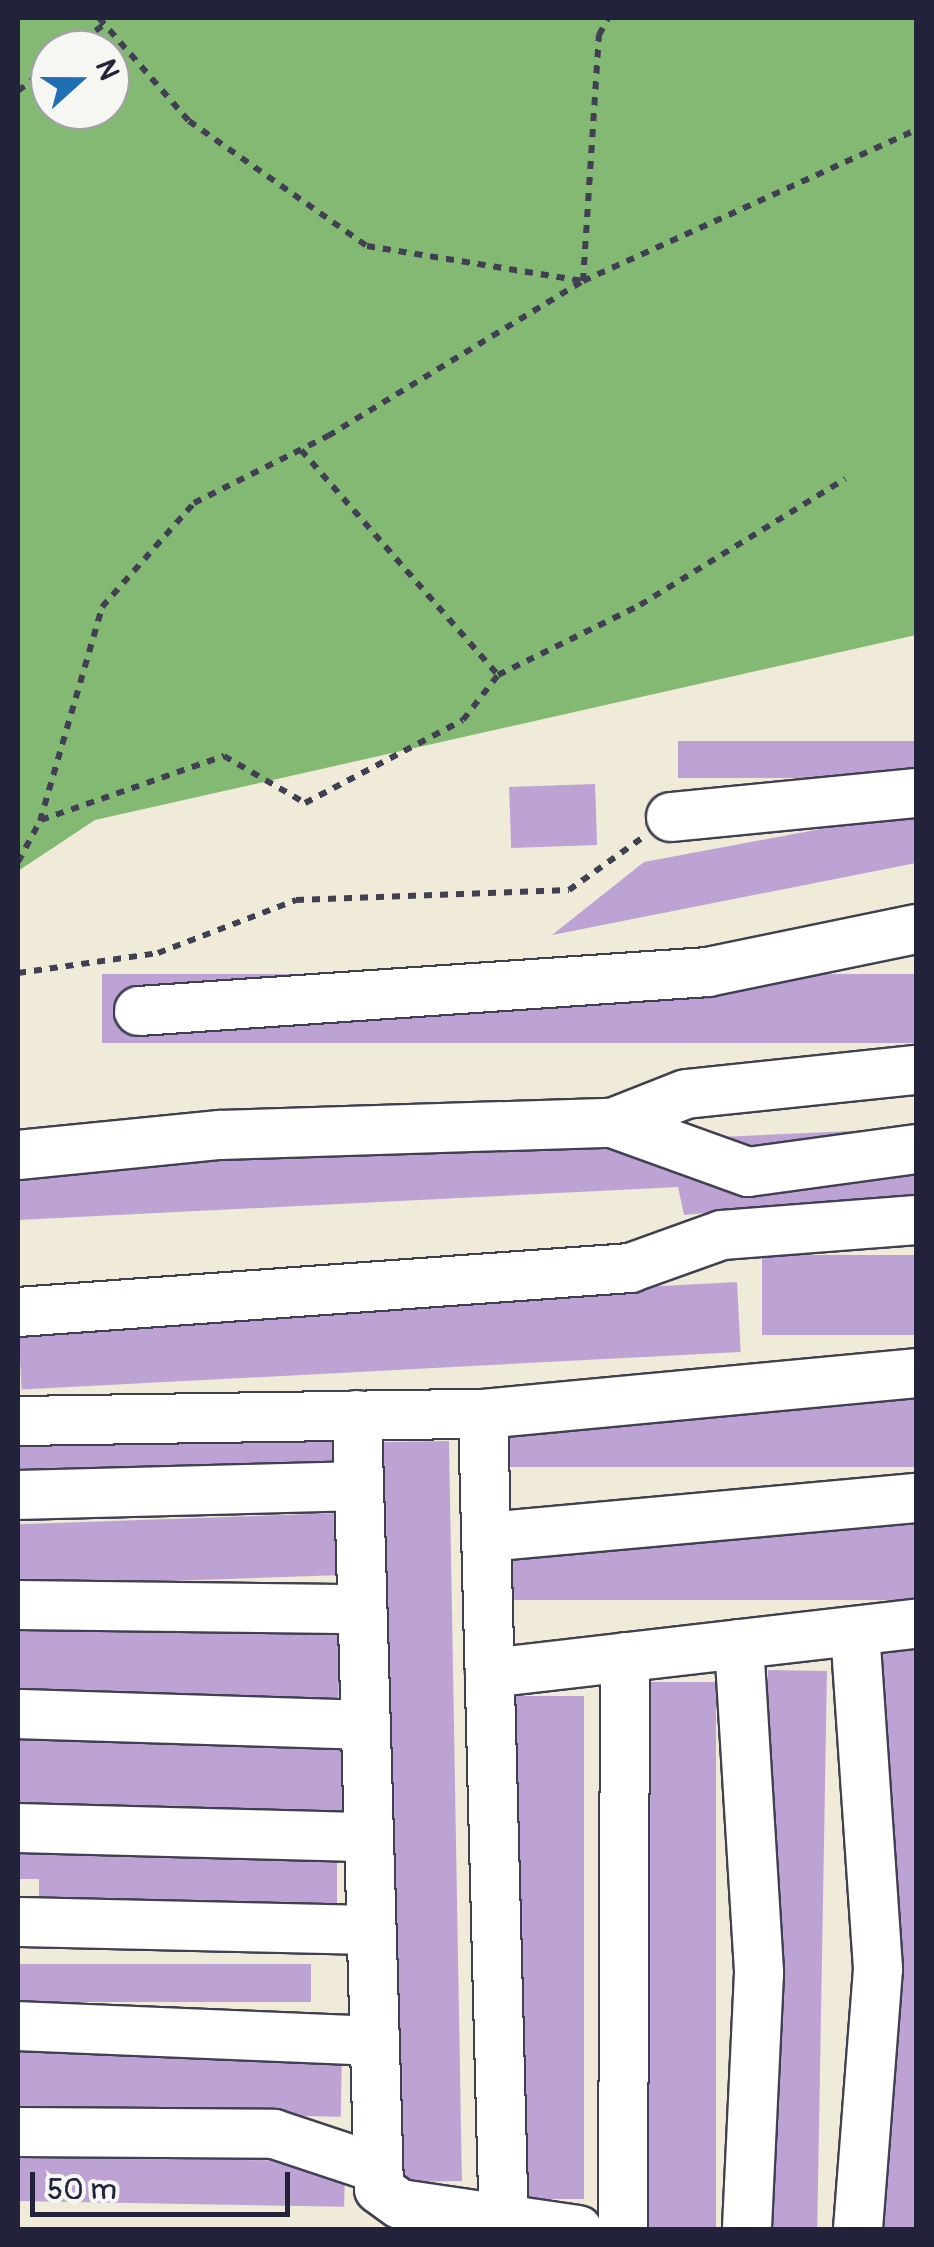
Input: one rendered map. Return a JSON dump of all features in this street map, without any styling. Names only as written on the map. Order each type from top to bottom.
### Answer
[{"type":"lane","points":[[671,817],[916,793]]},
{"type":"lane","points":[[140,1011],[708,972],[916,929]]},
{"type":"lane","points":[[18,1155],[220,1135],[612,1123],[686,1094],[916,1070]]},
{"type":"lane","points":[[612,1123],[748,1172],[916,1150]]},
{"type":"lane","points":[[18,1312],[630,1268],[722,1235],[916,1220]]},
{"type":"lane","points":[[18,1422],[484,1414],[916,1373]]},
{"type":"lane","points":[[484,1414],[504,2223]]},
{"type":"lane","points":[[357,1415],[356,1609],[377,2195]]},
{"type":"lane","points":[[18,1495],[357,1486]]},
{"type":"lane","points":[[487,1536],[916,1498]]},
{"type":"lane","points":[[18,1605],[356,1609]]},
{"type":"lane","points":[[490,1673],[916,1624]]},
{"type":"lane","points":[[856,1631],[878,1969],[858,2230]]},
{"type":"lane","points":[[738,1644],[759,1973],[747,2230]]},
{"type":"lane","points":[[623,2230],[625,1657]]},
{"type":"lane","points":[[18,1714],[360,1725]]},
{"type":"lane","points":[[18,1828],[364,1837]]},
{"type":"lane","points":[[18,1922],[368,1930]]},
{"type":"lane","points":[[18,2026],[371,2041]]},
{"type":"lane","points":[[18,2132],[274,2134],[377,2195],[400,2204],[504,2223],[578,2230]]},
{"type":"path","points":[[582,281],[599,35],[608,18]]},
{"type":"path","points":[[101,21],[189,121],[368,246],[582,281]]},
{"type":"path","points":[[18,862],[40,821],[102,606],[194,503],[301,450],[582,281],[916,130]]},
{"type":"path","points":[[301,450],[498,675]]},
{"type":"path","points":[[40,821],[224,756],[306,803],[464,720],[498,675],[640,605],[845,479]]},
{"type":"path","points":[[18,974],[158,953],[296,900],[569,890],[671,817]]},
{"type":"green space","points":[[18,18],[916,18],[916,635],[95,820],[18,871]]},
{"type":"building","points":[[678,741],[916,741],[916,778],[678,778]]},
{"type":"building","points":[[595,784],[597,845],[511,848],[509,787]]},
{"type":"building","points":[[916,811],[916,863],[552,935],[644,862]]},
{"type":"building","points":[[102,974],[916,974],[916,1043],[102,1043]]},
{"type":"building","points":[[916,1128],[916,1194],[684,1215],[678,1187],[18,1220],[18,1169]]},
{"type":"building","points":[[762,1255],[916,1255],[916,1335],[762,1335]]},
{"type":"building","points":[[737,1282],[741,1352],[22,1390],[18,1320]]},
{"type":"building","points":[[509,1400],[916,1400],[916,1467],[509,1467]]},
{"type":"building","points":[[342,1426],[343,1473],[19,1479],[18,1432]]},
{"type":"building","points":[[449,1441],[462,2181],[390,2182],[377,1442]]},
{"type":"building","points":[[340,1513],[342,1575],[20,1586],[18,1524]]},
{"type":"building","points":[[506,1523],[916,1523],[916,1600],[506,1600]]},
{"type":"building","points":[[18,1619],[341,1630],[338,1706],[18,1695]]},
{"type":"building","points":[[883,1650],[916,1650],[916,2230],[883,2230]]},
{"type":"building","points":[[768,1670],[827,1671],[817,2230],[758,2230]]},
{"type":"building","points":[[639,1682],[716,1682],[716,2230],[639,2230]]},
{"type":"building","points":[[515,1696],[584,1696],[584,2199],[515,2199]]},
{"type":"building","points":[[18,1730],[352,1736],[351,1815],[18,1809]]},
{"type":"building","points":[[337,1846],[337,1906],[39,1908],[39,1879],[18,1879],[18,1848]]},
{"type":"building","points":[[18,1964],[311,1964],[311,2002],[18,2002]]},
{"type":"building","points":[[18,2044],[342,2050],[341,2117],[18,2111]]},
{"type":"building","points":[[18,2156],[345,2162],[344,2207],[18,2201]]}]
